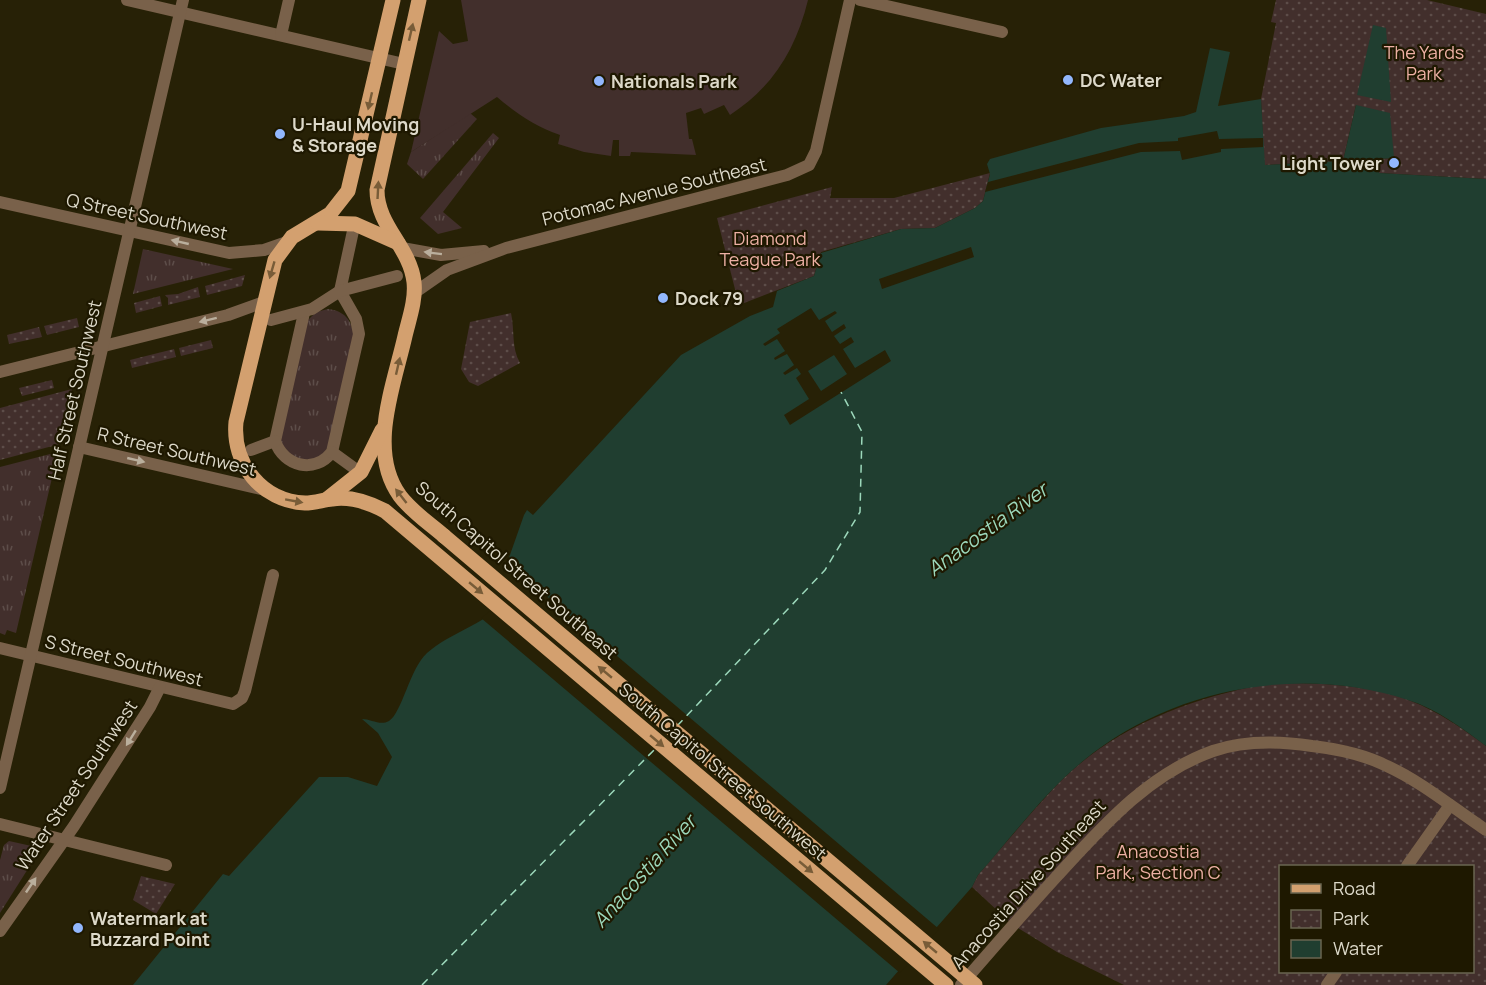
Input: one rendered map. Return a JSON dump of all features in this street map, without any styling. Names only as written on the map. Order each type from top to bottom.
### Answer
[{"type":"main road","name":"South Capitol Street Southwest","points":[[393,0],[348,191],[336,208],[287,242],[275,260],[236,430],[243,464],[266,490],[296,502],[350,498],[377,507],[432,550],[946,985]]},
{"type":"main road","name":"South Capitol Street Southeast","points":[[419,0],[377,190],[382,216],[400,245],[412,272],[414,293],[385,423],[385,463],[392,484],[406,503],[444,536],[975,985]]},
{"type":"main road","points":[[311,224],[333,222],[355,224],[400,245]]},
{"type":"main road","points":[[325,500],[361,472],[385,423]]},
{"type":"street","points":[[128,0],[182,6],[281,35],[404,64]]},
{"type":"street","points":[[281,35],[289,0]]},
{"type":"street","name":"Potomac Avenue Southeast","points":[[414,293],[447,270],[506,248],[787,175],[809,165],[816,151],[850,0]]},
{"type":"street","points":[[860,0],[1002,32]]},
{"type":"street","name":"Half Street Southwest","points":[[0,788],[182,6]]},
{"type":"street","name":"Q Street Southwest","points":[[0,202],[229,253],[264,250],[287,242]]},
{"type":"street","points":[[304,313],[275,441],[285,457],[302,466],[320,462],[332,452],[359,334],[356,319],[340,291],[353,231]]},
{"type":"street","name":"Potomac Avenue Southeast","points":[[400,245],[451,255],[506,248]]},
{"type":"street","points":[[271,320],[304,313],[340,291],[397,276]]},
{"type":"street","points":[[0,372],[228,315],[264,302]]},
{"type":"street","points":[[250,450],[275,441]]},
{"type":"street","name":"R Street Southwest","points":[[79,447],[266,490]]},
{"type":"street","points":[[332,452],[354,468]]},
{"type":"street","name":"S Street Southwest","points":[[0,648],[229,704],[239,701],[245,691],[273,574]]},
{"type":"street","name":"Water Street Southwest","points":[[0,931],[64,840],[150,707],[160,687]]},
{"type":"street","name":"Anacostia Drive Southeast","points":[[961,985],[1012,925],[1113,816],[1155,782],[1190,761],[1214,751],[1242,744],[1274,742],[1333,748],[1385,765],[1486,830]]},
{"type":"street","points":[[1408,865],[1449,805]]},
{"type":"street","points":[[0,824],[166,865]]},
{"type":"green space","name":"Nationals Park","points":[[461,0],[808,0],[797,35],[789,51],[781,65],[759,92],[730,115],[724,105],[704,114],[701,108],[686,113],[689,139],[692,139],[696,155],[631,152],[630,156],[619,156],[619,140],[613,140],[611,156],[584,152],[558,144],[560,135],[527,119],[497,97],[411,152],[439,31],[453,44],[468,41]]},
{"type":"green space","name":"The Yards Park","points":[[1276,0],[1427,0],[1486,14],[1486,179],[1379,173],[1377,159],[1394,158],[1356,105],[1343,161],[1264,165],[1261,99],[1276,23],[1271,22]]},
{"type":"green space","points":[[470,113],[477,119],[423,179],[407,164],[411,152]]},
{"type":"green space","points":[[493,133],[499,138],[443,212],[462,228],[438,234],[420,218]]},
{"type":"green space","name":"Diamond Teague Park","points":[[990,173],[983,201],[975,208],[935,228],[901,229],[821,252],[814,276],[739,305],[717,218],[832,187],[830,198],[894,198]]},
{"type":"green space","points":[[143,249],[233,269],[133,294]]},
{"type":"green space","points":[[245,275],[242,286],[207,295],[205,286]]},
{"type":"green space","points":[[198,287],[200,297],[168,305],[168,298],[165,295],[178,294]]},
{"type":"green space","points":[[160,296],[162,306],[136,313],[134,303]]},
{"type":"green space","points":[[328,309],[346,317],[354,335],[329,446],[319,459],[296,460],[280,443],[307,321],[316,312]]},
{"type":"green space","points":[[511,313],[514,345],[520,363],[478,386],[469,382],[461,369],[470,322]]},
{"type":"green space","points":[[77,318],[79,327],[47,335],[44,326]]},
{"type":"green space","points":[[39,327],[42,337],[9,344],[7,335]]},
{"type":"green space","points":[[211,340],[213,348],[181,356],[179,348]]},
{"type":"green space","points":[[174,349],[176,357],[132,368],[130,360]]},
{"type":"green space","points":[[52,380],[54,388],[22,396],[19,388]]},
{"type":"green space","points":[[72,389],[60,444],[0,460],[0,408]]},
{"type":"green space","points":[[58,452],[16,633],[7,630],[5,635],[0,633],[0,467]]},
{"type":"green space","name":"Anacostia Park, Section C","points":[[1265,684],[1339,685],[1377,691],[1395,695],[1431,710],[1486,746],[1486,985],[1124,985],[1057,952],[1013,925],[972,887],[978,875],[1025,820],[1076,767],[1125,733],[1178,708]]},
{"type":"green space","points":[[9,841],[36,847],[38,853],[0,913],[0,860],[4,845]]},
{"type":"green space","points":[[141,876],[175,884],[156,914],[133,900]]},
{"type":"water","points":[[1373,25],[1386,28],[1391,102],[1357,95]]},
{"type":"water","name":"Anacostia River","points":[[1210,48],[1230,52],[1218,106],[1261,99],[1265,165],[1343,161],[1356,105],[1390,113],[1394,158],[1377,159],[1379,173],[1486,179],[1486,746],[1429,708],[1366,689],[1324,684],[1280,684],[1238,690],[1196,700],[1156,716],[1118,736],[1068,774],[1028,816],[978,875],[972,887],[886,985],[133,985],[223,874],[229,876],[319,777],[348,777],[377,786],[392,757],[378,733],[362,719],[379,723],[389,721],[398,709],[416,669],[427,653],[496,611],[505,603],[505,569],[527,510],[533,515],[681,355],[750,316],[773,307],[777,291],[814,276],[821,253],[901,229],[935,228],[975,208],[983,201],[990,174],[987,164],[990,159],[1101,128],[1184,116],[1196,112]]},
{"type":"pier","points":[[1217,131],[1219,139],[1263,138],[1263,147],[1221,149],[1221,152],[1182,160],[1180,151],[1141,152],[985,192],[988,182],[1139,143],[1178,141],[1178,138]]},
{"type":"pier","points":[[971,247],[974,257],[882,289],[879,279]]},
{"type":"pier","points":[[811,308],[819,320],[835,311],[837,313],[825,321],[832,332],[844,324],[846,328],[834,336],[840,344],[851,337],[854,342],[843,349],[855,368],[885,350],[891,361],[790,425],[784,415],[809,399],[796,378],[801,374],[797,368],[785,375],[783,373],[794,365],[787,354],[775,360],[774,358],[785,351],[777,339],[765,346],[763,344],[780,333],[777,329]],"holes":[[[834,355],[847,374],[821,391],[808,371]]]},
{"type":"pier","points":[[504,560],[939,929],[900,973],[481,618],[502,602]]},
{"type":"ferry route","points":[[677,726],[825,570],[860,512],[862,432],[841,392]]},
{"type":"ferry route","points":[[422,985],[655,749]]},
{"type":"place","name":"DC Water","points":[[1068,80]]},
{"type":"place","name":"Nationals Park","points":[[599,81]]},
{"type":"place","name":"U-Haul Moving & Storage","points":[[280,134]]},
{"type":"place","name":"Light Tower","points":[[1394,163]]},
{"type":"place","name":"Dock 79","points":[[663,298]]},
{"type":"place","name":"Watermark at Buzzard Point","points":[[78,928]]}]
